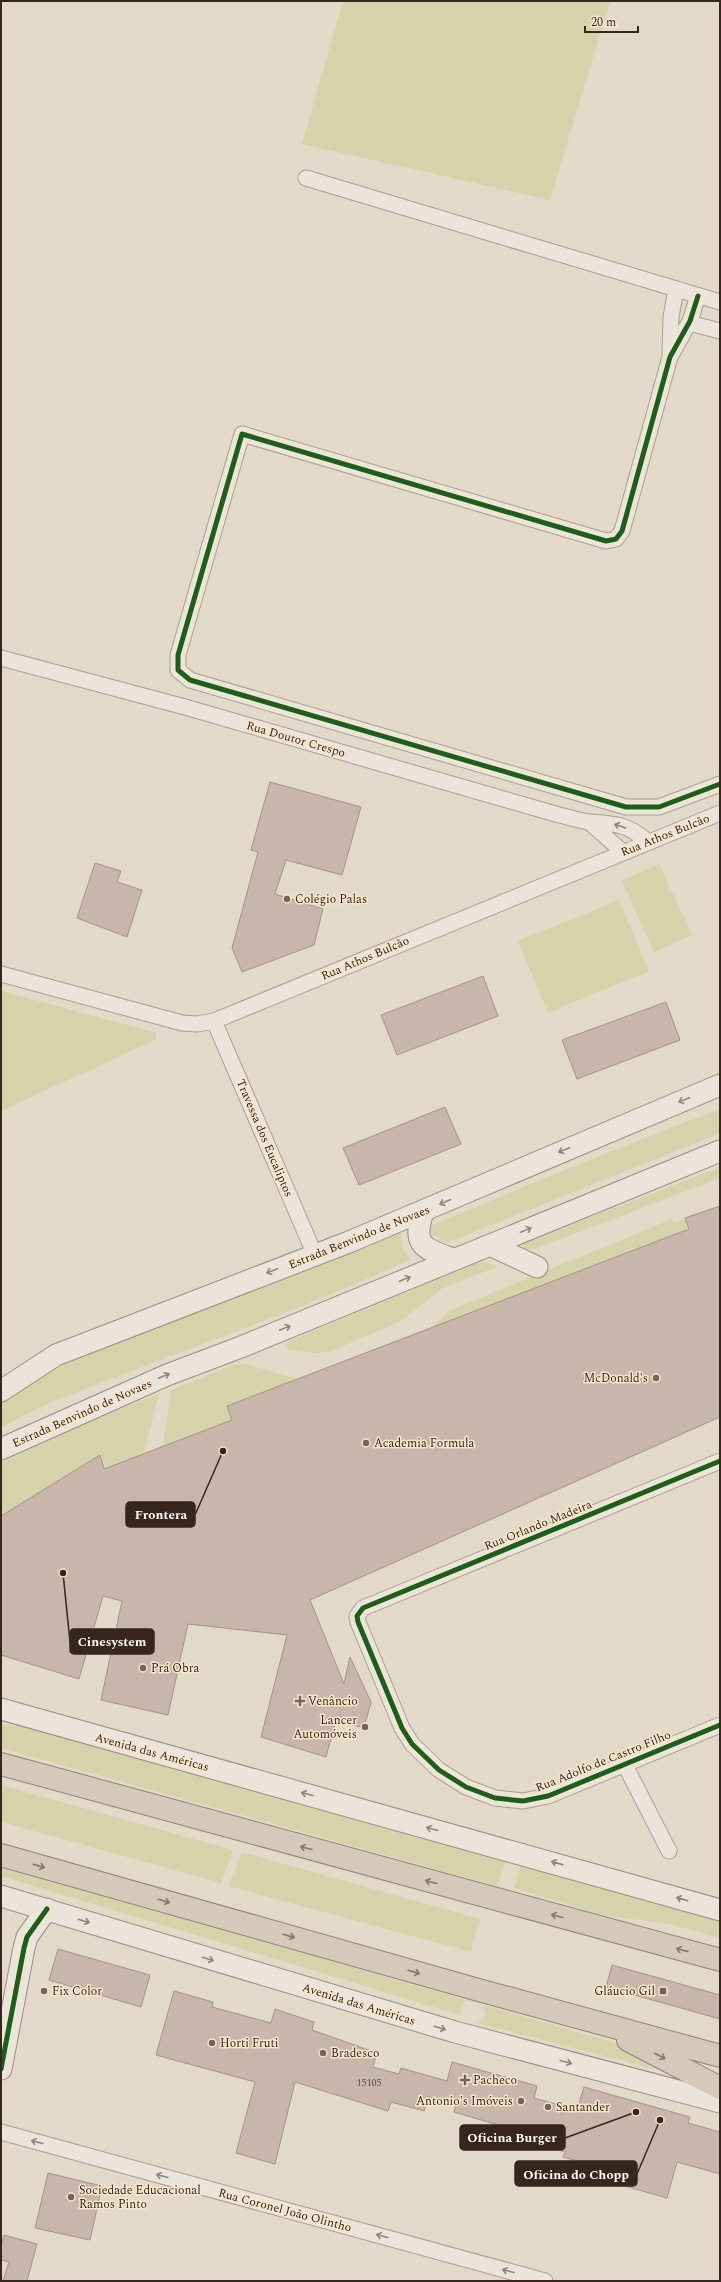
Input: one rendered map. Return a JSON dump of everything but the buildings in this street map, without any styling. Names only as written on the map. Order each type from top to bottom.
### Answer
[{"type":"highway","points":[[1,1764],[720,1960]]},
{"type":"highway","points":[[1,1855],[475,1989],[720,2056]]},
{"type":"highway","points":[[588,2019],[720,2088]]},
{"type":"street","points":[[306,178],[720,302]]},
{"type":"street","points":[[670,357],[671,317],[676,289]]},
{"type":"street","points":[[698,296],[689,323],[670,357],[622,531],[616,539],[606,541],[242,434],[178,655],[178,670],[190,680],[626,807],[659,807],[720,784]]},
{"type":"street","points":[[689,323],[720,331]]},
{"type":"street","name":"Rua Doutor Crespo","points":[[1,658],[185,706],[589,822],[619,825],[632,830],[647,841]]},
{"type":"street","name":"Rua Athos Bulcão","points":[[1,974],[182,1022],[197,1024],[214,1021],[647,841],[720,813]]},
{"type":"street","name":"Rua Doutor Crespo","points":[[589,822],[623,852]]},
{"type":"street","name":"Travessa dos Eucaliptos","points":[[214,1021],[315,1255]]},
{"type":"street","name":"Estrada Benvindo de Novaes","points":[[1,1391],[56,1355],[423,1212],[565,1149],[720,1086]]},
{"type":"street","name":"Estrada Benvindo de Novaes","points":[[1,1449],[167,1375],[720,1151]]},
{"type":"street","points":[[423,1212],[418,1228],[418,1238],[424,1246],[434,1252],[454,1259]]},
{"type":"street","points":[[490,1245],[537,1267]]},
{"type":"street","name":"Rua Orlando Madeira","points":[[364,1608],[720,1461]]},
{"type":"street","name":"Rua Adolfo de Castro Filho","points":[[364,1608],[357,1616],[358,1622],[402,1728],[412,1744],[439,1770],[466,1787],[495,1798],[523,1801],[548,1796],[720,1725]]},
{"type":"street","name":"Avenida das Américas","points":[[1,1709],[720,1910]]},
{"type":"street","points":[[1,1720],[33,1728],[49,1729],[62,1726]]},
{"type":"street","points":[[625,1765],[669,1851]]},
{"type":"street","name":"Avenida das Américas","points":[[1,1896],[454,2032],[720,2102]]},
{"type":"street","points":[[1,2069],[24,1948],[33,1928],[47,1909]]},
{"type":"street","name":"Rua Coronel João Olintho","points":[[1,2132],[545,2281]]},
{"type":"shaded area","points":[[343,1],[610,1],[550,200],[302,144]]},
{"type":"shaded area","points":[[659,864],[692,935],[654,952],[622,881]]},
{"type":"shaded area","points":[[619,900],[649,971],[548,1013],[518,941]]},
{"type":"shaded area","points":[[1,991],[157,1033],[155,1040],[1,1111]]},
{"type":"shaded area","points":[[720,1109],[720,1133],[462,1237],[445,1243],[436,1236],[426,1238],[425,1228],[606,1153]]},
{"type":"shaded area","points":[[720,1167],[720,1178],[532,1250],[525,1250],[523,1247],[523,1244]]},
{"type":"shaded area","points":[[685,1218],[689,1229],[431,1328],[451,1310],[672,1219],[674,1223]]},
{"type":"shaded area","points":[[401,1229],[403,1246],[411,1260],[300,1307],[48,1403],[1,1427],[1,1394],[43,1369],[188,1316]]},
{"type":"shaded area","points":[[482,1261],[499,1266],[441,1289],[401,1321],[329,1352],[314,1353],[286,1349],[287,1342]]},
{"type":"shaded area","points":[[235,1364],[245,1364],[298,1379],[227,1405],[232,1420],[163,1446],[171,1390]]},
{"type":"shaded area","points":[[159,1394],[144,1453],[104,1469],[100,1455],[1,1516],[1,1463],[92,1419]]},
{"type":"shaded area","points":[[1,1724],[42,1729],[262,1794],[506,1861],[497,1886],[1,1748]]},
{"type":"shaded area","points":[[1,1785],[233,1850],[221,1883],[1,1822]]},
{"type":"shaded area","points":[[242,1852],[480,1919],[471,1952],[228,1886]]},
{"type":"shaded area","points":[[1,1865],[465,2000],[460,2015],[1,1876]]},
{"type":"shaded area","points":[[521,1865],[720,1920],[720,1938],[670,1924],[602,1915],[514,1888]]},
{"type":"shaded area","points":[[483,2005],[619,2044],[682,2076],[477,2023],[486,2016]]},
{"type":"cycle path","points":[[698,296],[690,321],[670,357],[622,531],[616,539],[606,541],[242,434],[178,655],[178,670],[190,680],[626,807],[659,807],[720,784]]},
{"type":"cycle path","points":[[720,1461],[363,1608],[357,1616],[358,1622],[402,1728],[412,1744],[439,1770],[466,1787],[495,1798],[523,1801],[548,1796],[720,1725]]},
{"type":"cycle path","points":[[1,2069],[27,1937],[47,1909]]},
{"type":"place","name":"Colégio Palas","points":[[287,899]]},
{"type":"place","name":"McDonald's","points":[[656,1378]]},
{"type":"place","name":"Academia Formula","points":[[366,1443]]},
{"type":"place","name":"Frontera","points":[[223,1451]]},
{"type":"place","name":"Cinesystem","points":[[63,1573]]},
{"type":"place","name":"Prá Obra","points":[[143,1668]]},
{"type":"place","name":"Venâncio","points":[[300,1701]]},
{"type":"place","name":"Lancer Automóveis","points":[[365,1727]]},
{"type":"place","name":"Fix Color","points":[[44,1991]]},
{"type":"place","name":"Gláucio Gil","points":[[663,1991]]},
{"type":"place","name":"Horti Fruti","points":[[212,2043]]},
{"type":"place","name":"Bradesco","points":[[323,2053]]},
{"type":"place","name":"Pacheco","points":[[465,2080]]},
{"type":"place","name":"Antonio's Imóveis","points":[[521,2101]]},
{"type":"place","name":"Santander","points":[[548,2107]]},
{"type":"place","name":"Oficina Burger","points":[[636,2112]]},
{"type":"place","name":"Oficina do Chopp","points":[[660,2120]]},
{"type":"place","name":"Sociedade Educacional Ramos Pinto","points":[[71,2197]]}]
